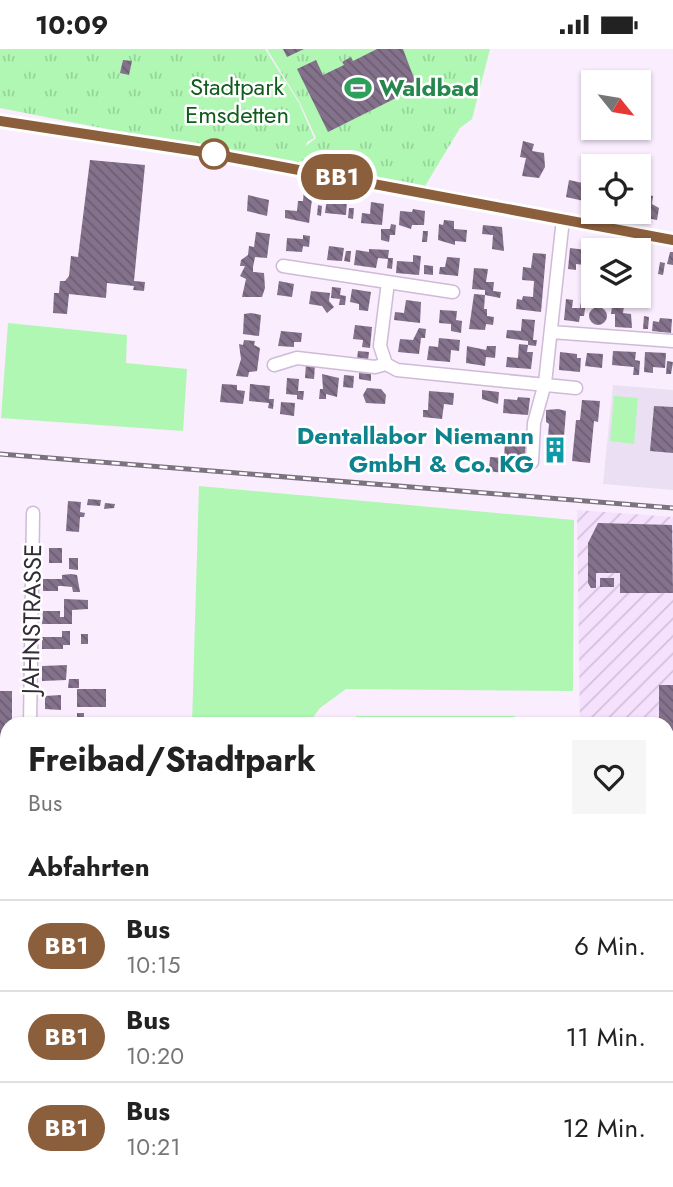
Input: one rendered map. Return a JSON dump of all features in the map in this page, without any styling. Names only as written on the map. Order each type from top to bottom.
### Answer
[{"type":"street","points":[[0,121],[181,148],[673,240]]},
{"type":"street","points":[[532,462],[534,423],[544,383],[564,219]]},
{"type":"street","points":[[283,266],[453,292]]},
{"type":"street","points":[[387,282],[380,346],[386,364],[397,370],[576,388]]},
{"type":"street","points":[[551,331],[673,341]]},
{"type":"street","points":[[274,365],[297,358],[376,367],[386,364]]},
{"type":"street","name":"JAHNSTRASSE","points":[[30,717],[33,513]]},
{"type":"shaded area","points":[[613,385],[673,390],[673,490],[603,484]]},
{"type":"shaded area","points":[[577,510],[673,517],[673,717],[580,717]]},
{"type":"green space","name":"Stadtpark Emsdetten","points":[[0,49],[265,49],[299,103],[314,138],[307,142],[306,146],[316,138],[300,103],[267,49],[490,49],[472,119],[460,128],[425,186],[299,161],[296,166],[0,108]]},
{"type":"green space","points":[[8,323],[127,335],[126,363],[187,369],[183,431],[1,418]]},
{"type":"green space","points":[[614,396],[638,398],[634,444],[610,441]]},
{"type":"green space","points":[[199,486],[574,520],[573,691],[346,689],[320,708],[313,717],[192,717]]},
{"type":"green space","points":[[356,716],[515,716],[515,717]]},
{"type":"building","points":[[283,49],[304,49],[287,57]]},
{"type":"building","name":"Waldbad","points":[[377,49],[403,49],[415,81],[407,85],[410,91],[328,132],[297,69],[316,60],[323,75],[344,65],[342,62],[351,57],[353,61]]},
{"type":"building","points":[[123,60],[132,61],[129,75],[120,73]]},
{"type":"building","points":[[523,141],[534,144],[532,151],[544,153],[545,167],[539,178],[522,176],[526,158],[520,157]]},
{"type":"building","points":[[90,160],[145,165],[134,281],[145,282],[144,291],[133,290],[134,286],[107,283],[106,298],[69,294],[67,314],[53,313],[54,293],[59,293],[60,281],[65,281],[69,276],[71,256],[78,257]]},
{"type":"building","points":[[569,180],[581,183],[581,200],[566,197]]},
{"type":"building","points":[[304,190],[313,191],[309,223],[285,218],[285,210],[297,211],[298,201],[303,201]]},
{"type":"building","points":[[248,195],[269,200],[267,216],[247,211]]},
{"type":"building","points":[[651,196],[652,204],[659,208],[657,220],[651,219]]},
{"type":"building","points":[[327,198],[347,200],[346,215],[325,213]]},
{"type":"building","points":[[371,202],[384,204],[382,225],[361,223],[362,213],[370,214]]},
{"type":"building","points":[[318,205],[322,206],[321,216],[317,215]]},
{"type":"building","points":[[349,208],[354,208],[353,219],[348,218]]},
{"type":"building","points":[[413,209],[425,211],[424,225],[412,225],[411,229],[399,225],[400,211],[412,212]]},
{"type":"building","points":[[444,220],[454,221],[454,229],[467,230],[466,242],[455,241],[455,245],[438,240],[439,224],[443,225]]},
{"type":"building","points":[[391,224],[396,225],[395,235],[390,235],[389,242],[381,240],[381,229],[390,229]]},
{"type":"building","points":[[483,225],[502,227],[504,251],[492,249],[493,235],[482,234]]},
{"type":"building","points":[[423,231],[428,231],[427,242],[422,242]]},
{"type":"building","points":[[256,232],[270,234],[267,258],[255,257],[253,267],[253,272],[264,273],[265,288],[262,297],[242,297],[246,279],[240,276],[245,266],[240,266],[241,260],[248,255],[249,246],[254,247]]},
{"type":"building","points":[[303,235],[310,236],[309,247],[303,246],[302,252],[286,251],[287,238],[303,239]]},
{"type":"building","points":[[329,246],[344,248],[342,261],[327,260]]},
{"type":"building","points":[[570,248],[581,249],[581,265],[576,264],[576,270],[568,269]]},
{"type":"building","points":[[369,249],[389,250],[388,258],[393,258],[392,269],[387,268],[388,259],[378,258],[376,268],[354,265],[356,250],[369,252]]},
{"type":"building","points":[[346,251],[351,251],[350,262],[344,261]]},
{"type":"building","points":[[670,252],[673,252],[673,265],[667,264]]},
{"type":"building","points":[[533,253],[546,254],[541,312],[516,309],[517,299],[522,300],[523,296],[533,297],[534,281],[522,280],[523,267],[531,268]]},
{"type":"building","points":[[413,255],[421,256],[419,275],[396,273],[397,261],[413,262]]},
{"type":"building","points":[[447,257],[460,258],[458,276],[439,274],[440,267],[445,267]]},
{"type":"building","points":[[660,262],[665,263],[663,275],[658,274]]},
{"type":"building","points":[[424,265],[433,266],[433,275],[424,274]]},
{"type":"building","points":[[474,268],[488,269],[486,282],[494,282],[493,291],[501,292],[500,298],[485,295],[485,290],[472,289]]},
{"type":"building","points":[[279,281],[294,284],[292,297],[277,295]]},
{"type":"building","points":[[332,287],[341,288],[340,295],[346,296],[345,305],[339,305],[340,299],[331,298]]},
{"type":"building","points":[[352,289],[371,292],[368,311],[359,310],[359,304],[350,302]]},
{"type":"building","points":[[311,291],[330,293],[329,301],[334,307],[327,313],[322,306],[309,304]]},
{"type":"building","points":[[474,294],[485,295],[484,309],[487,309],[487,316],[494,317],[493,325],[486,324],[485,330],[469,329]]},
{"type":"building","points":[[566,299],[573,300],[572,308],[580,308],[581,302],[581,308],[585,308],[584,316],[580,316],[579,322],[564,320]]},
{"type":"building","points":[[406,300],[421,302],[420,323],[394,320],[395,312],[404,313]]},
{"type":"building","points":[[595,308],[601,308],[606,313],[604,322],[598,325],[592,322],[589,316]]},
{"type":"building","points":[[612,308],[624,308],[623,313],[631,314],[632,328],[615,327],[615,314],[611,314]]},
{"type":"building","points":[[440,310],[457,311],[456,320],[462,321],[461,333],[451,331],[451,324],[439,323]]},
{"type":"building","points":[[244,314],[261,315],[259,336],[243,334]]},
{"type":"building","points":[[644,316],[649,317],[648,329],[643,329]]},
{"type":"building","points":[[660,318],[672,319],[671,333],[652,331],[653,321],[659,322]]},
{"type":"building","points":[[522,319],[535,320],[533,340],[537,340],[536,346],[528,345],[528,341],[506,338],[507,330],[521,331]]},
{"type":"building","points":[[355,325],[372,327],[370,348],[362,347],[363,340],[353,339]]},
{"type":"building","points":[[419,328],[426,329],[425,338],[421,338],[419,354],[398,352],[400,339],[413,340]]},
{"type":"building","points":[[281,331],[302,333],[301,342],[294,342],[294,347],[278,346]]},
{"type":"building","points":[[439,338],[460,340],[459,351],[451,350],[450,362],[427,360],[429,346],[438,347]]},
{"type":"building","points":[[244,340],[255,341],[254,345],[260,348],[257,371],[249,372],[248,377],[236,376],[241,359],[239,344],[243,345]]},
{"type":"building","points":[[519,344],[528,345],[527,352],[533,352],[531,369],[506,367],[507,357],[518,358]]},
{"type":"building","points":[[467,346],[486,350],[487,346],[496,346],[495,358],[486,357],[485,366],[466,363]]},
{"type":"building","points":[[358,351],[369,352],[368,360],[357,359]]},
{"type":"building","points":[[613,351],[636,352],[635,360],[640,361],[639,375],[633,375],[634,367],[612,365]]},
{"type":"building","points":[[560,352],[577,354],[577,358],[581,358],[580,372],[559,370]]},
{"type":"building","points":[[645,352],[666,353],[665,368],[653,367],[653,373],[644,372]]},
{"type":"building","points":[[587,353],[603,354],[602,368],[585,366]]},
{"type":"building","points":[[667,361],[673,362],[671,374],[666,374]]},
{"type":"building","points":[[306,364],[315,365],[314,379],[305,378]]},
{"type":"building","points":[[359,373],[371,374],[371,381],[359,379]]},
{"type":"building","points":[[322,374],[339,378],[337,397],[326,394],[326,399],[319,399],[320,389],[323,389]]},
{"type":"building","points":[[344,375],[354,376],[353,388],[343,387]]},
{"type":"building","points":[[287,378],[299,379],[298,391],[304,391],[303,400],[297,399],[297,395],[286,394]]},
{"type":"building","points":[[222,384],[237,385],[237,390],[245,391],[243,404],[220,402]]},
{"type":"building","points":[[250,384],[270,386],[269,399],[274,399],[273,409],[268,408],[269,403],[249,401]]},
{"type":"building","points":[[367,388],[381,389],[386,395],[385,404],[366,403],[363,395]]},
{"type":"building","points":[[482,390],[499,392],[498,404],[482,399]]},
{"type":"building","points":[[429,391],[454,393],[453,405],[444,404],[442,419],[423,417],[423,410],[428,410]]},
{"type":"building","points":[[518,397],[530,398],[528,415],[503,413],[504,399],[517,400]]},
{"type":"building","points":[[582,400],[600,401],[598,422],[594,421],[590,463],[572,461],[576,420],[580,420]]},
{"type":"building","points":[[281,402],[295,403],[294,416],[280,414]]},
{"type":"building","points":[[654,406],[673,407],[673,453],[650,451]]},
{"type":"building","name":"Dentallabor Niemann GmbH & Co. KG","points":[[546,410],[566,411],[562,462],[546,460],[549,424],[546,422]]},
{"type":"building","points":[[505,442],[526,444],[525,459],[504,458]]},
{"type":"building","points":[[490,457],[504,458],[503,473],[489,471]]},
{"type":"building","points":[[88,499],[101,500],[100,506],[87,505]]},
{"type":"building","points":[[68,501],[81,502],[80,512],[85,513],[84,517],[80,517],[79,532],[66,531]]},
{"type":"building","points":[[105,503],[115,504],[114,508],[104,509]]},
{"type":"building","points":[[598,523],[672,525],[673,593],[620,593],[620,573],[596,573],[596,588],[591,588],[588,583],[588,543]]},
{"type":"building","points":[[49,548],[62,548],[62,563],[49,563]]},
{"type":"building","points":[[69,558],[78,558],[78,570],[69,569]]},
{"type":"building","points":[[62,575],[77,575],[80,592],[73,592],[72,587],[62,586],[58,586],[58,591],[43,591],[43,579],[62,579]]},
{"type":"building","points":[[600,578],[614,578],[614,587],[600,587]]},
{"type":"building","points":[[64,599],[88,600],[88,609],[72,610],[72,624],[42,624],[43,611],[60,611],[60,617],[64,617]]},
{"type":"building","points":[[62,631],[70,631],[70,645],[63,645],[63,649],[42,649],[42,637],[62,637]]},
{"type":"building","points":[[81,634],[88,634],[88,644],[81,644]]},
{"type":"building","points":[[67,665],[66,680],[42,681],[42,666]]},
{"type":"building","points":[[69,679],[79,679],[79,688],[68,688]]},
{"type":"building","points":[[659,685],[673,685],[673,717],[659,717]]},
{"type":"building","points":[[77,689],[106,689],[106,707],[77,707]]},
{"type":"building","points":[[0,691],[12,691],[12,717],[0,717]]},
{"type":"building","points":[[61,695],[61,710],[45,709],[45,696]]},
{"type":"railway","points":[[0,454],[673,508]]},
{"type":"bus line","name":"BB1","points":[[0,121],[197,151],[673,240]]},
{"type":"place","name":"Waldbad","points":[[358,88]]},
{"type":"place","name":"Dentallabor Niemann GmbH & Co. KG","points":[[555,450]]}]
